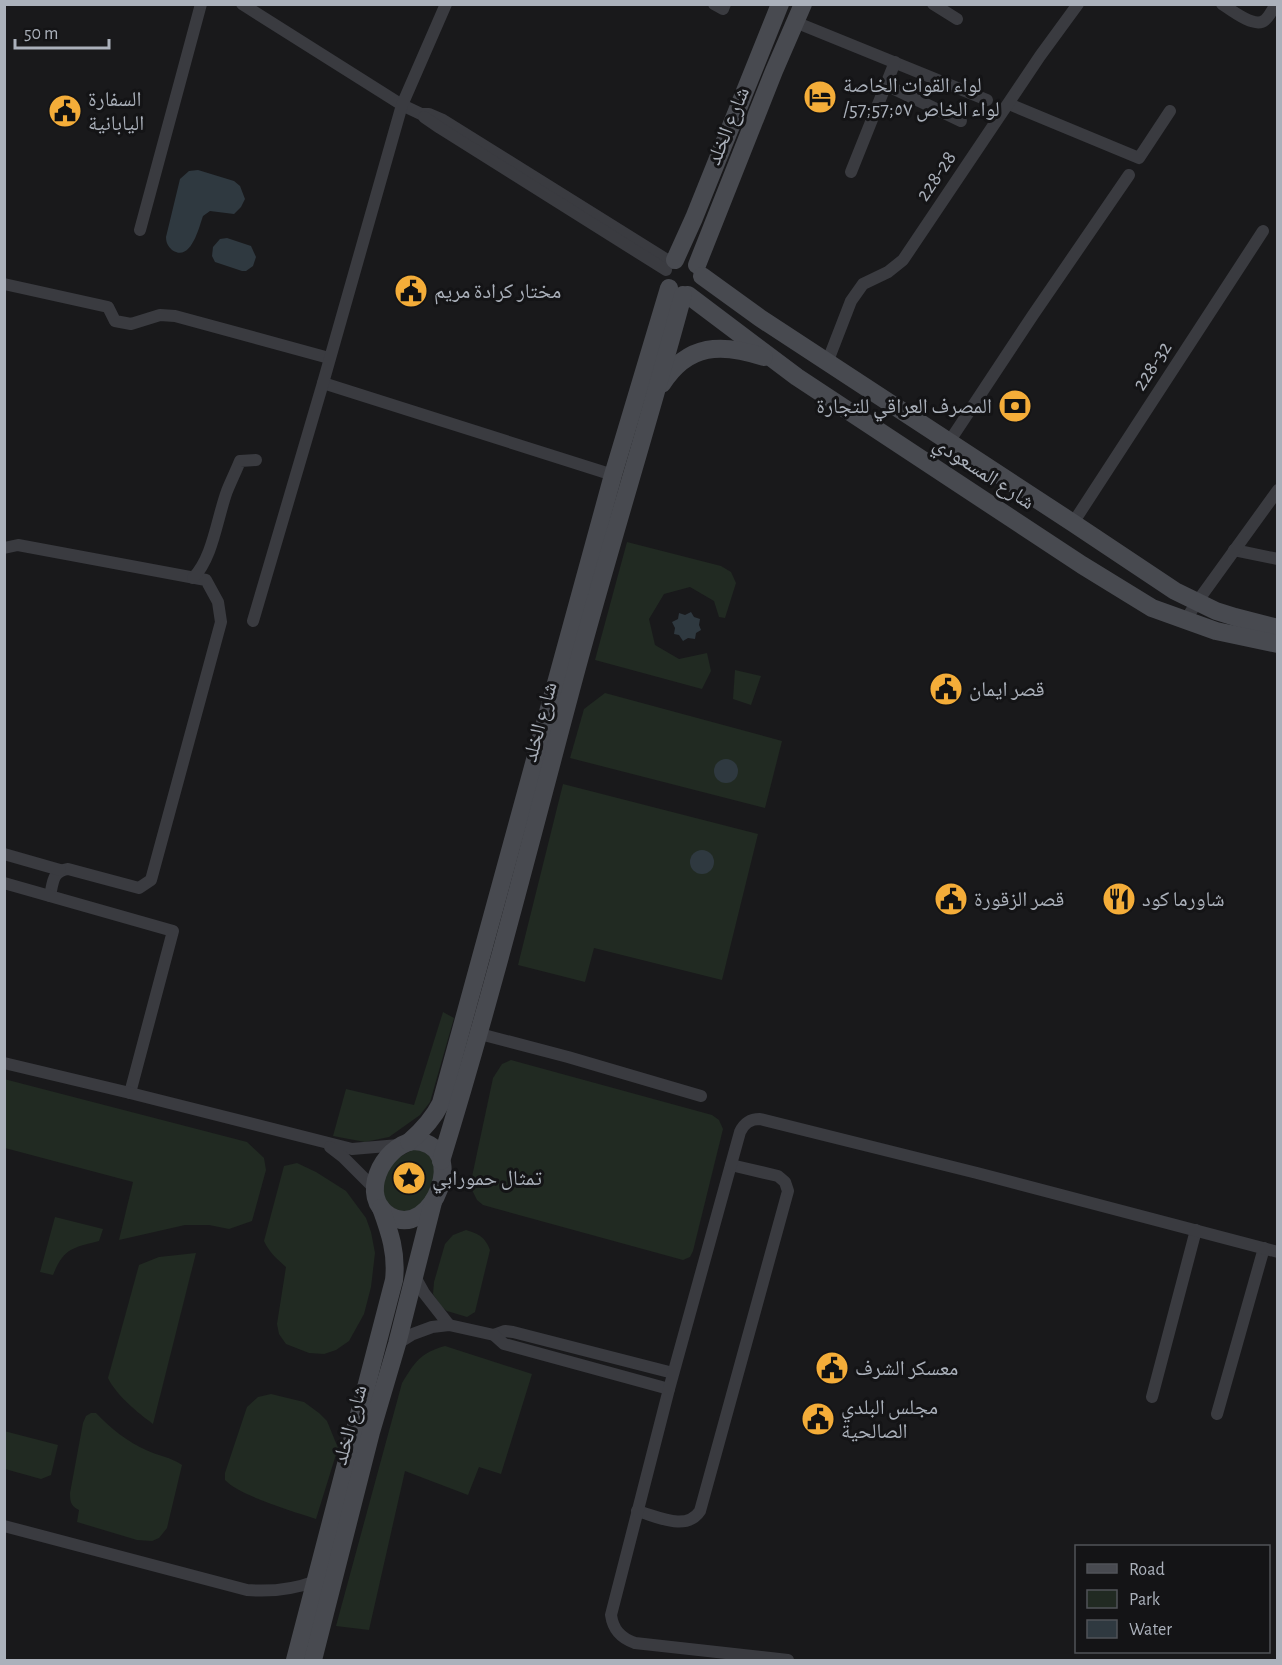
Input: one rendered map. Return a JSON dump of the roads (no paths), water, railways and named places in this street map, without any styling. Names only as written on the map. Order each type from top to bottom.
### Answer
[{"type":"main road","name":"شارع الخلد","points":[[404,1143],[423,1130],[441,1103],[613,475],[694,218],[780,4]]},
{"type":"main road","name":"شارع الخلد","points":[[675,278],[698,288],[700,270],[802,4]]},
{"type":"main road","points":[[675,278],[687,259],[700,270]]},
{"type":"main road","name":"شارع المسعودي","points":[[700,270],[759,318],[1073,522],[1157,580],[1197,602],[1235,617],[1278,628]]},
{"type":"main road","name":"شارع الخلد","points":[[441,1161],[480,1035],[577,669],[657,393],[675,278]]},
{"type":"main road","name":"شارع المسعودي","points":[[675,278],[797,377],[1082,565],[1152,608],[1216,631],[1278,644]]},
{"type":"main road","points":[[657,393],[669,373],[682,360],[694,353],[726,348],[745,351],[776,361]]},
{"type":"main road","points":[[418,1141],[427,1143],[441,1161],[443,1175],[441,1185],[433,1202],[418,1215],[405,1219],[392,1217],[381,1208],[377,1199],[376,1180],[389,1154],[404,1143],[418,1141]]},
{"type":"main road","name":"شارع الخلد","points":[[295,1660],[316,1581],[363,1429],[397,1344],[433,1202]]},
{"type":"main road","name":"شارع الخلد","points":[[313,1660],[394,1280],[395,1257],[381,1208]]},
{"type":"street","points":[[140,230],[201,4]]},
{"type":"street","points":[[242,4],[402,105],[421,114],[429,114],[443,120],[675,278]]},
{"type":"street","points":[[253,621],[402,105],[446,4]]},
{"type":"street","points":[[714,4],[723,9],[725,4]]},
{"type":"street","points":[[933,4],[957,19]]},
{"type":"street","name":"228-28","points":[[827,363],[851,301],[863,284],[888,272],[903,260],[1040,56],[1078,4]]},
{"type":"street","points":[[1222,4],[1249,21],[1258,23],[1265,21],[1276,4]]},
{"type":"street","points":[[795,22],[987,100]]},
{"type":"street","points":[[851,172],[895,62]]},
{"type":"street","points":[[886,85],[961,121]]},
{"type":"street","points":[[1009,104],[1139,158],[1170,111]]},
{"type":"street","points":[[949,442],[1129,175]]},
{"type":"street","name":"228-32","points":[[1073,522],[1263,231]]},
{"type":"street","points":[[4,284],[108,307],[115,321],[131,324],[160,315],[175,316],[330,358]]},
{"type":"street","points":[[323,383],[613,475]]},
{"type":"street","points":[[193,578],[201,570],[208,554],[227,490],[240,461],[256,460]]},
{"type":"street","points":[[1185,621],[1278,490]]},
{"type":"street","points":[[4,549],[18,545],[206,580],[218,602],[221,622],[151,880],[139,888],[68,869],[60,870],[4,854]]},
{"type":"street","points":[[1234,550],[1278,559]]},
{"type":"street","points":[[50,896],[54,876],[60,870]]},
{"type":"street","points":[[4,883],[172,931],[130,1093]]},
{"type":"street","points":[[480,1035],[568,1057],[701,1096]]},
{"type":"street","points":[[4,1063],[352,1149],[404,1143]]},
{"type":"street","points":[[788,1660],[634,1643],[622,1637],[614,1627],[611,1615],[673,1373],[731,1165],[742,1127],[750,1120],[760,1119],[977,1173],[1278,1252]]},
{"type":"street","points":[[319,1141],[343,1157],[376,1190]]},
{"type":"street","points":[[638,1511],[683,1522],[693,1519],[700,1511],[788,1191],[786,1182],[782,1179],[731,1165]]},
{"type":"street","points":[[1152,1397],[1196,1230]]},
{"type":"street","points":[[1217,1414],[1264,1248]]},
{"type":"street","points":[[414,1275],[424,1293],[449,1325]]},
{"type":"street","points":[[397,1344],[413,1334],[432,1327],[449,1325],[494,1335],[504,1344],[669,1389]]},
{"type":"street","points":[[494,1335],[505,1331],[513,1332],[673,1373]]},
{"type":"street","points":[[4,1526],[247,1590],[274,1592],[316,1581]]},
{"type":"water","points":[[198,170],[234,181],[240,186],[245,199],[234,214],[210,211],[203,216],[193,242],[184,252],[179,253],[169,247],[166,237],[180,179],[189,171]]},
{"type":"water","points":[[227,238],[251,246],[256,257],[253,266],[242,271],[215,262],[212,256],[213,247],[220,239]]},
{"type":"water","points":[[691,612],[694,617],[700,619],[701,630],[696,633],[695,639],[688,638],[683,641],[679,635],[674,634],[675,628],[672,622],[678,619],[679,613],[685,615]]},
{"type":"water","points":[[726,759],[735,762],[738,771],[735,780],[726,783],[717,780],[714,771],[717,762]]},
{"type":"water","points":[[702,850],[711,853],[714,862],[711,871],[702,874],[693,871],[690,862],[693,853]]},
{"type":"place","name":"لواء القوات الخاصة /57;لواء الخاص ٥٧;57","points":[[820,97]]},
{"type":"place","name":"السفارة اليابانية","points":[[65,111]]},
{"type":"place","name":"مختار كرادة مريم","points":[[411,291]]},
{"type":"place","name":"المصرف العراقي للتجارة","points":[[1015,406]]},
{"type":"place","name":"قصر ايمان","points":[[946,689]]},
{"type":"place","name":"قصر الزقورة","points":[[951,899]]},
{"type":"place","name":"شاورما كود","points":[[1119,899]]},
{"type":"place","name":"تمثال حمورابي","points":[[409,1178]]},
{"type":"place","name":"معسكر الشرف","points":[[832,1368]]},
{"type":"place","name":"مجلس البلدي الصالحية","points":[[818,1419]]}]
